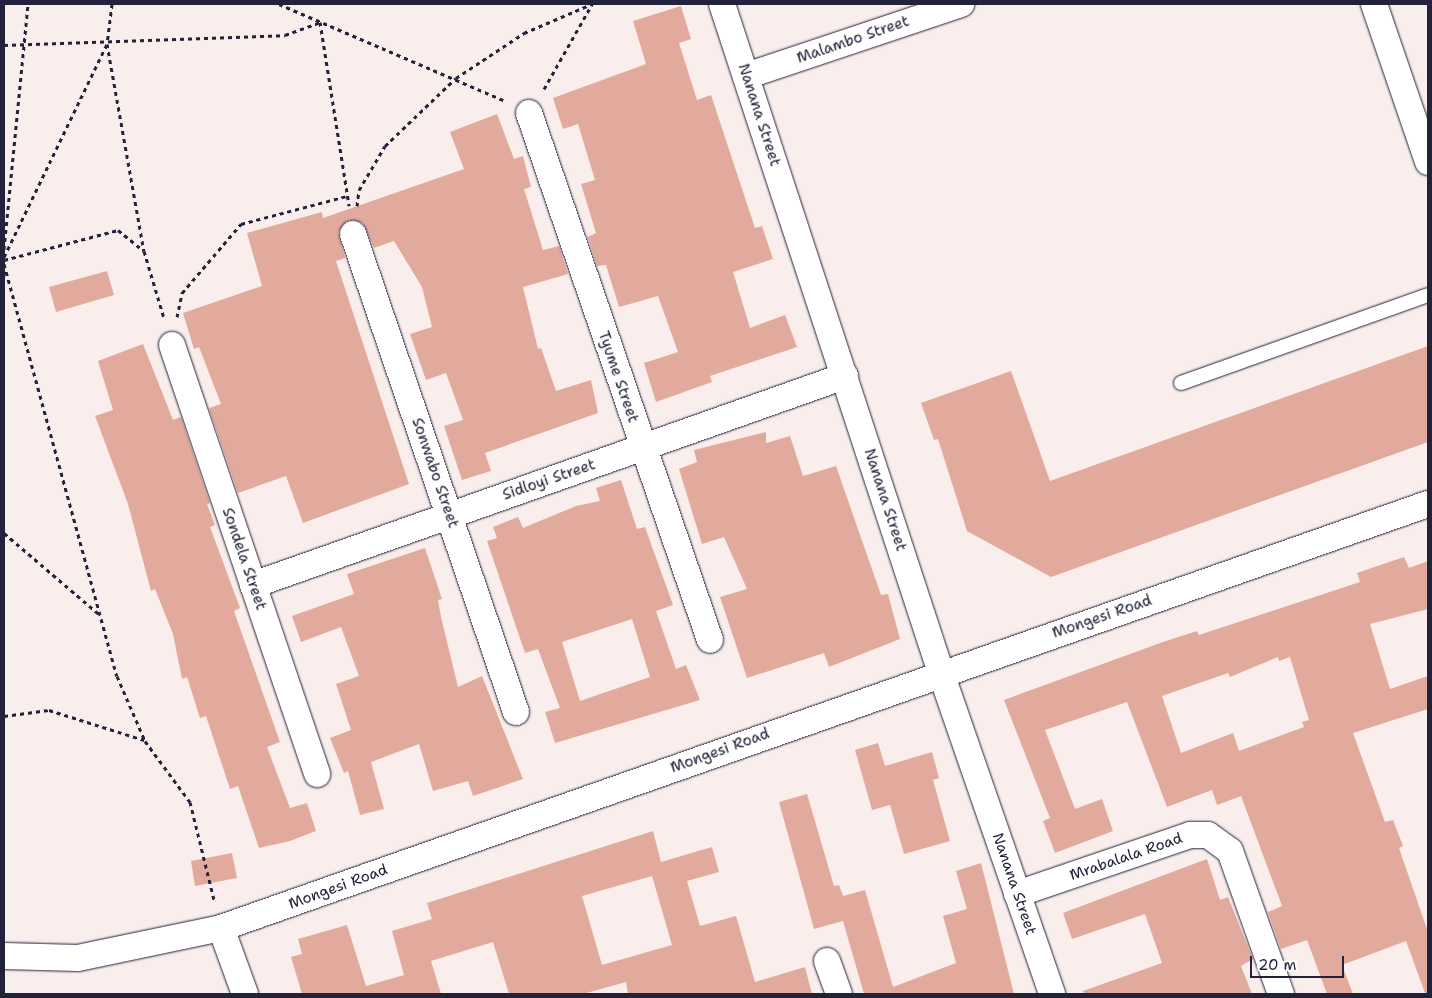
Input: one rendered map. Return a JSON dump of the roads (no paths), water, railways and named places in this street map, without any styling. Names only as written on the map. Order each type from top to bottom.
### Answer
[{"type":"street","name":"Nanana Street","points":[[722,4],[941,673],[1052,994]]},
{"type":"street","name":"Malambo Street","points":[[746,76],[961,4]]},
{"type":"street","points":[[1374,4],[1428,162]]},
{"type":"street","name":"Tyume Street","points":[[529,112],[642,448],[710,640]]},
{"type":"street","name":"Sonwabo Street","points":[[353,234],[516,712]]},
{"type":"street","name":"Sondela Street","points":[[172,345],[317,774]]},
{"type":"street","name":"Sidloyi Street","points":[[252,585],[845,376]]},
{"type":"street","name":"Mongesi Road","points":[[4,956],[78,958],[221,928],[941,673],[1428,504]]},
{"type":"street","name":"Mrabalala Road","points":[[1017,894],[1190,835],[1208,835],[1230,851],[1282,994]]},
{"type":"street","points":[[221,928],[245,994]]},
{"type":"street","points":[[827,960],[839,994]]},
{"type":"lane","points":[[1182,383],[1428,295]]}]
